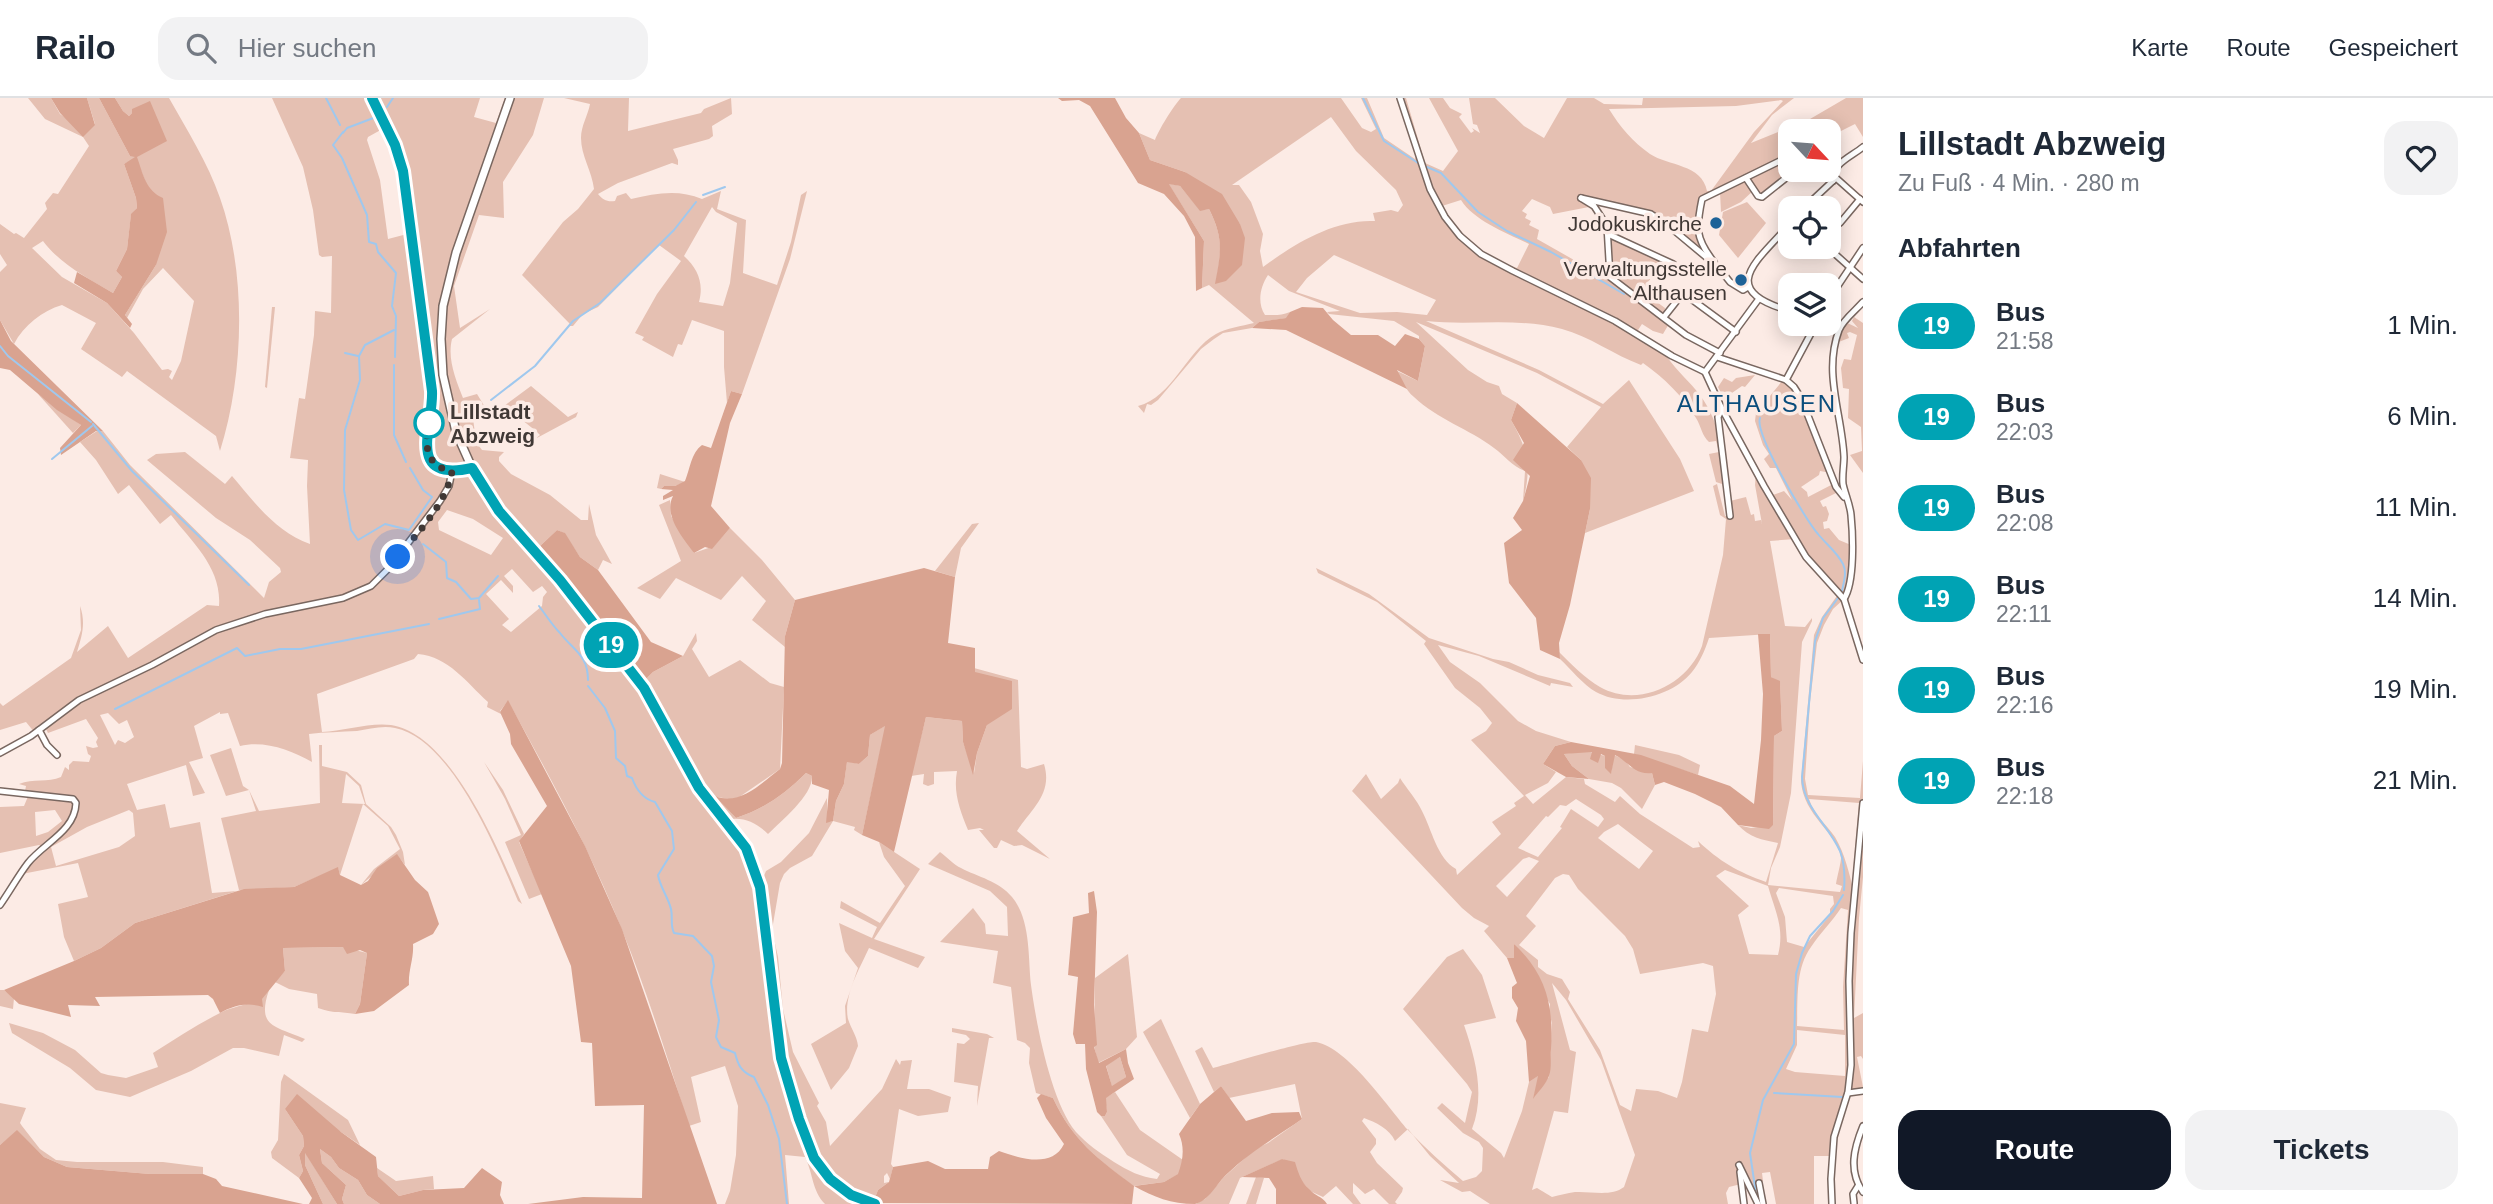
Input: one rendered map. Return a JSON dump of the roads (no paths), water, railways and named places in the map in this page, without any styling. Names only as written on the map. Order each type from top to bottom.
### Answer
[{"type":"main road","points":[[372,98],[395,145],[403,171],[432,391],[426,446],[434,463],[443,469],[455,471],[472,468]]},
{"type":"main road","points":[[510,98],[456,253],[443,306],[443,375],[453,422],[472,468],[499,511],[560,580],[644,688],[699,788],[746,848],[760,887],[781,1058],[799,1119],[814,1158],[830,1179],[851,1195],[875,1204]]},
{"type":"main road","points":[[455,471],[464,459],[463,446]]},
{"type":"street","points":[[1400,98],[1430,189],[1445,217],[1481,254],[1615,321],[1672,356],[1705,372],[1764,486],[1806,557],[1844,599],[1863,660]]},
{"type":"street","points":[[1841,162],[1863,147]]},
{"type":"street","points":[[1748,287],[1744,290],[1730,282],[1698,238],[1702,199],[1778,162]]},
{"type":"street","points":[[1746,178],[1758,196],[1762,197],[1781,182]]},
{"type":"street","points":[[1817,196],[1832,182]]},
{"type":"street","points":[[1839,182],[1862,201],[1841,222]]},
{"type":"street","points":[[1718,267],[1651,214],[1581,198],[1594,206],[1607,226],[1610,277],[1686,335],[1719,355],[1786,380],[1799,394],[1836,487],[1846,499]]},
{"type":"street","points":[[1608,234],[1673,264]]},
{"type":"street","points":[[1778,238],[1760,257],[1747,282],[1758,300],[1778,307]]},
{"type":"street","points":[[1841,279],[1863,248]]},
{"type":"street","points":[[1840,259],[1863,279]]},
{"type":"street","points":[[1664,317],[1683,293],[1736,332]]},
{"type":"street","points":[[1705,372],[1758,300]]},
{"type":"street","points":[[1841,325],[1863,302]]},
{"type":"street","points":[[1786,380],[1810,336]]},
{"type":"street","points":[[1838,336],[1832,373],[1844,456],[1843,480],[1851,513],[1852,566],[1848,592],[1844,599]]},
{"type":"street","points":[[1722,409],[1718,417],[1730,516]]},
{"type":"street","points":[[0,753],[40,730],[86,696],[133,675],[216,630],[265,614],[343,598],[371,586],[389,568],[440,501],[455,471]]},
{"type":"street","points":[[40,730],[47,745],[57,755]]},
{"type":"street","points":[[0,791],[73,799],[76,803],[75,816],[66,828],[30,860],[0,905]]},
{"type":"street","points":[[1832,1204],[1831,1179],[1835,1136],[1848,1093],[1851,1065],[1851,933],[1863,803]]},
{"type":"street","points":[[1848,1093],[1863,1091]]},
{"type":"street","points":[[1863,1126],[1854,1159],[1855,1176],[1863,1192]]},
{"type":"street","points":[[1744,1204],[1739,1165],[1761,1204]]},
{"type":"street","points":[[1759,1183],[1761,1204]]},
{"type":"street","points":[[1854,1203],[1853,1194],[1858,1186]]},
{"type":"waterway","points":[[326,98],[340,125]]},
{"type":"waterway","points":[[387,107],[393,98]]},
{"type":"waterway","points":[[1363,98],[1384,141],[1418,163]]},
{"type":"waterway","points":[[372,107],[381,126]]},
{"type":"waterway","points":[[343,133],[347,128],[376,117]]},
{"type":"waterway","points":[[390,126],[400,148]]},
{"type":"waterway","points":[[384,131],[400,181]]},
{"type":"waterway","points":[[343,132],[333,145],[342,158],[367,215],[369,242],[376,244],[378,252],[396,273],[392,306],[396,316],[395,357]]},
{"type":"waterway","points":[[1427,167],[1441,173],[1478,212],[1507,231],[1551,252],[1624,294]]},
{"type":"waterway","points":[[401,187],[406,230]]},
{"type":"waterway","points":[[703,195],[725,187]]},
{"type":"waterway","points":[[491,400],[535,366],[573,321],[600,303],[674,230],[696,202]]},
{"type":"waterway","points":[[394,330],[365,345],[359,356],[360,380],[345,430],[344,490],[351,530],[358,540],[385,524],[409,530],[432,497],[423,490],[410,468]]},
{"type":"waterway","points":[[0,346],[8,356],[91,422]]},
{"type":"waterway","points":[[345,353],[358,356]]},
{"type":"waterway","points":[[394,365],[394,435],[406,462]]},
{"type":"waterway","points":[[1760,418],[1760,427],[1772,457],[1792,495],[1821,538],[1843,564],[1845,573],[1842,591]]},
{"type":"waterway","points":[[93,424],[132,471],[249,585]]},
{"type":"waterway","points":[[52,459],[92,426]]},
{"type":"waterway","points":[[423,544],[446,562],[447,578],[456,582],[471,599],[479,598],[498,576]]},
{"type":"waterway","points":[[1838,598],[1823,618],[1815,641],[1802,777],[1803,788],[1811,807],[1840,851],[1844,890]]},
{"type":"waterway","points":[[439,619],[480,609],[479,600]]},
{"type":"waterway","points":[[539,606],[583,659],[588,680]]},
{"type":"waterway","points":[[115,709],[237,648],[245,656],[280,649],[301,649],[429,624]]},
{"type":"waterway","points":[[588,686],[605,708],[615,731],[616,758],[625,766],[627,776],[632,778],[640,793],[655,802],[672,831],[674,849],[658,875],[671,909],[673,930],[674,933],[693,936],[712,956],[714,966],[711,982],[719,1020],[716,1037],[721,1047],[735,1053],[739,1065],[754,1077],[768,1105],[779,1139],[787,1204]]},
{"type":"waterway","points":[[1756,1194],[1750,1153],[1763,1100],[1794,1044],[1796,974],[1802,953],[1810,936],[1833,911],[1843,895]]},
{"type":"waterway","points":[[1774,1093],[1842,1097]]},
{"type":"place","name":"Jodokuskirche","points":[[1716,223]]},
{"type":"place","name":"Verwaltungsstelle Althausen","points":[[1741,280]]},
{"type":"place","name":"Lillstadt Abzweig","points":[[429,423]]},
{"type":"district","name":"ALTHAUSEN","points":[[1757,403]]}]
